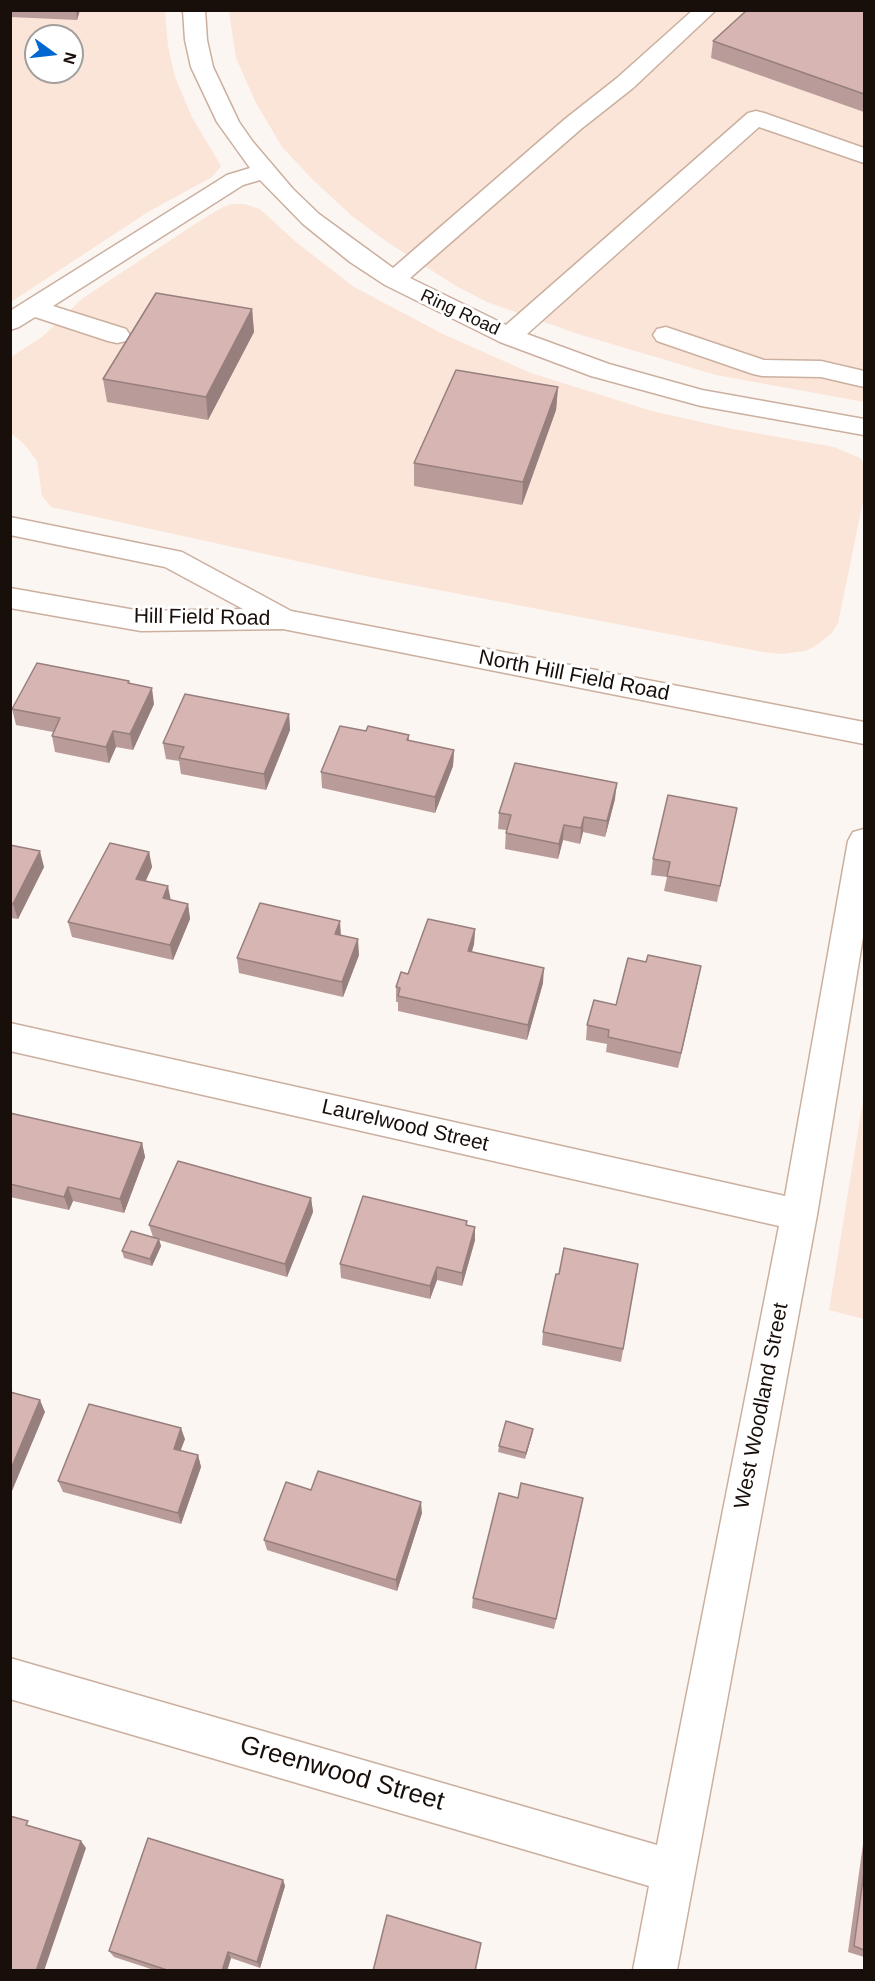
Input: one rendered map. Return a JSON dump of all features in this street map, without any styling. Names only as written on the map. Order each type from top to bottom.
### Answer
[{"type":"street","name":"Ring Road","points":[[194,10],[198,49],[211,89],[228,122],[285,194],[331,236],[394,280],[509,336],[579,363],[670,390],[729,404],[864,427]]},
{"type":"street","points":[[394,280],[573,124],[625,83],[706,10]]},
{"type":"street","points":[[509,336],[756,118],[864,156]]},
{"type":"street","points":[[10,322],[235,180],[265,171]]},
{"type":"street","points":[[33,308],[117,335]]},
{"type":"street","points":[[666,334],[762,368],[821,369],[864,379]]},
{"type":"street","name":"Hill Field Road","points":[[10,526],[172,559],[283,619]]},
{"type":"street","name":"Hill Field Road","points":[[10,598],[141,621],[283,619]]},
{"type":"street","name":"North Hill Field Road","points":[[283,619],[864,733]]},
{"type":"street","name":"West Woodland Street","points":[[655,1971],[799,1215],[864,841]]},
{"type":"street","name":"Laurelwood Street","points":[[10,1037],[799,1215]]},
{"type":"street","name":"Greenwood Street","points":[[10,1678],[674,1871]]},
{"type":"shaded area","points":[[11,11],[165,11],[168,46],[175,77],[192,117],[221,166],[212,177],[148,212],[11,302]]},
{"type":"shaded area","points":[[229,11],[864,11],[864,402],[716,375],[578,334],[487,302],[456,286],[387,242],[352,216],[282,147],[255,101],[236,58]]},
{"type":"shaded area","points":[[232,204],[244,204],[260,209],[296,242],[354,287],[445,335],[531,373],[652,411],[728,428],[834,447],[860,458],[864,464],[864,497],[838,623],[832,633],[805,651],[782,654],[763,652],[365,576],[51,507],[42,496],[37,461],[24,444],[11,433],[11,357],[42,337],[83,298],[198,222]]},
{"type":"shaded area","points":[[864,1094],[864,1319],[829,1310]]},
{"type":"building","points":[[747,10],[864,10],[864,94],[713,41]]},
{"type":"building","points":[[156,293],[252,309],[206,397],[103,379]]},
{"type":"building","points":[[456,370],[558,387],[523,482],[414,463]]},
{"type":"building","points":[[37,663],[129,681],[128,683],[152,688],[130,734],[113,731],[106,747],[52,736],[60,718],[12,709]]},
{"type":"building","points":[[185,694],[289,714],[264,774],[179,758],[184,747],[163,743]]},
{"type":"building","points":[[340,726],[366,731],[368,726],[409,735],[407,740],[454,750],[435,797],[321,772]]},
{"type":"building","points":[[515,763],[617,783],[607,821],[584,817],[581,828],[564,825],[559,844],[506,833],[511,815],[499,813]]},
{"type":"building","points":[[668,795],[737,808],[720,886],[667,876],[670,862],[653,859]]},
{"type":"building","points":[[110,843],[149,852],[136,879],[168,886],[163,898],[188,904],[170,945],[68,922]]},
{"type":"building","points":[[10,845],[40,851],[13,904],[10,903]]},
{"type":"building","points":[[260,903],[340,921],[335,934],[358,939],[342,982],[237,958]]},
{"type":"building","points":[[428,919],[475,929],[468,951],[544,968],[528,1025],[398,996],[400,988],[396,987],[401,972],[408,974]]},
{"type":"building","points":[[648,955],[701,966],[681,1053],[608,1037],[609,1030],[587,1025],[594,1000],[616,1005],[628,958],[646,962]]},
{"type":"building","points":[[10,1113],[142,1143],[120,1199],[68,1187],[64,1197],[10,1184]]},
{"type":"building","points":[[178,1161],[311,1198],[285,1264],[149,1225]]},
{"type":"building","points":[[363,1196],[467,1221],[466,1225],[475,1227],[462,1273],[437,1267],[430,1286],[340,1264]]},
{"type":"building","points":[[131,1231],[159,1239],[150,1259],[122,1251]]},
{"type":"building","points":[[564,1248],[638,1264],[623,1349],[543,1332]]},
{"type":"building","points":[[10,1392],[40,1400],[10,1471]]},
{"type":"building","points":[[89,1404],[181,1428],[174,1449],[198,1455],[178,1513],[58,1481]]},
{"type":"building","points":[[506,1421],[533,1429],[526,1453],[499,1446]]},
{"type":"building","points":[[318,1471],[421,1502],[396,1580],[264,1540],[286,1482],[311,1490]]},
{"type":"building","points":[[521,1483],[583,1498],[556,1619],[473,1598],[499,1493],[518,1498]]},
{"type":"building","points":[[10,1816],[28,1821],[26,1825],[81,1841],[36,1971],[10,1970]]},
{"type":"building","points":[[148,1838],[283,1880],[257,1962],[228,1952],[222,1971],[170,1971],[109,1951]]},
{"type":"building","points":[[864,1872],[864,1950],[854,1946]]},
{"type":"building","points":[[387,1915],[481,1943],[475,1971],[373,1971]]}]
